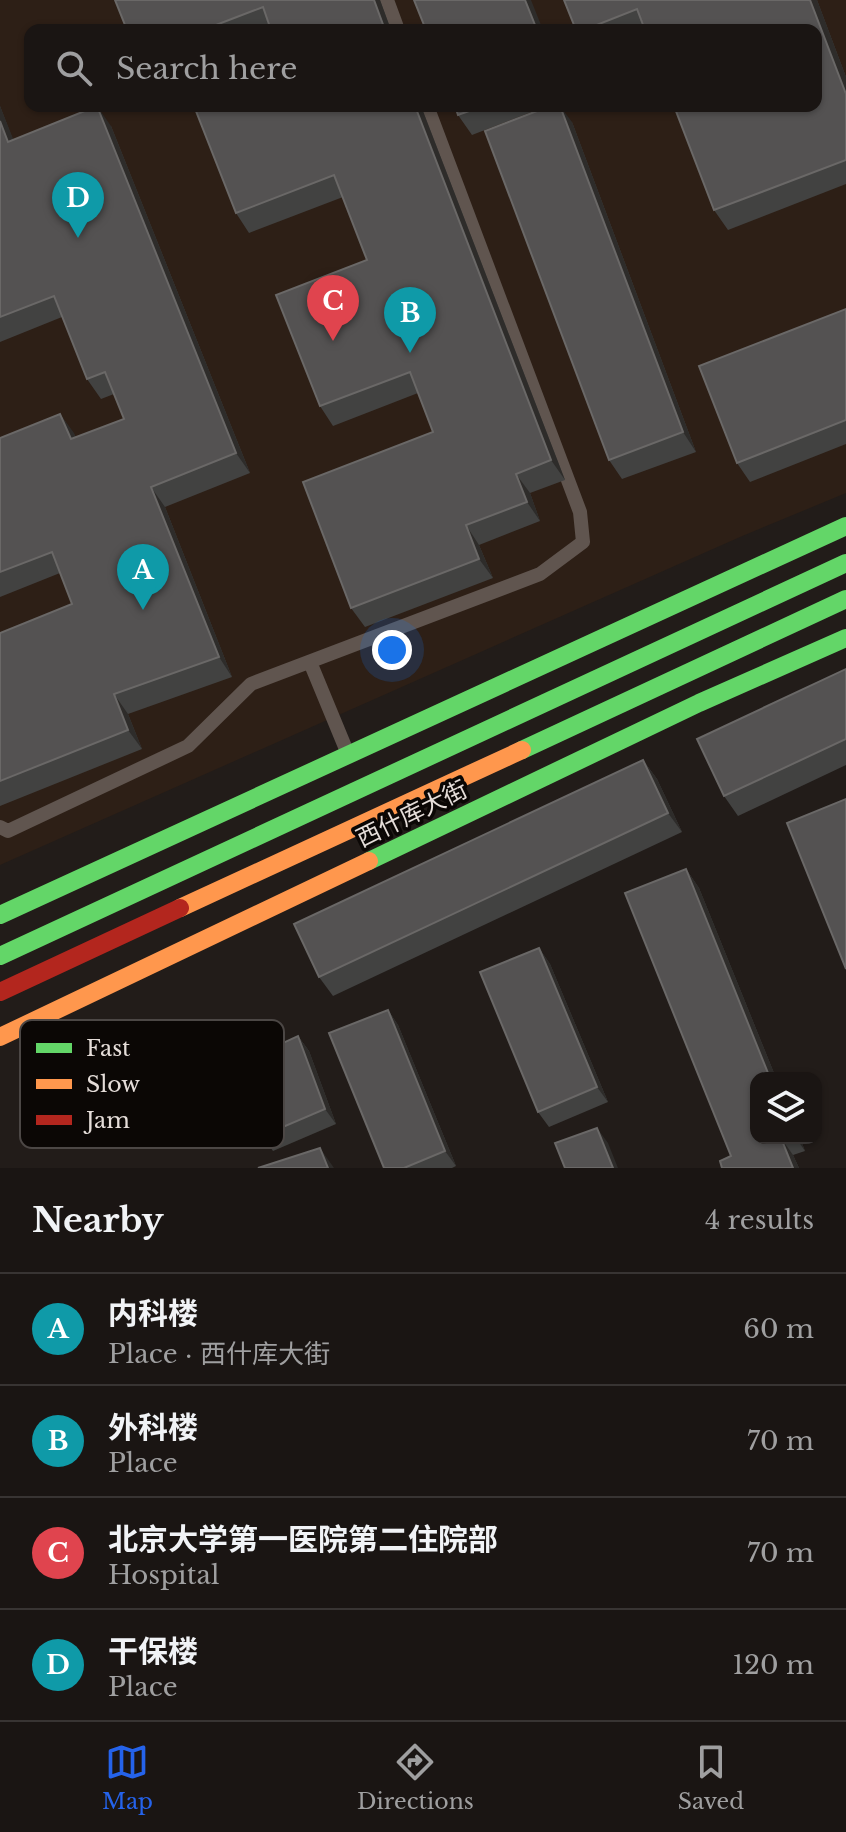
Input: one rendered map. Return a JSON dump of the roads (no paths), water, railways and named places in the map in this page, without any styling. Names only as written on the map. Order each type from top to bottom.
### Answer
[{"type":"street","points":[[0,915],[846,526]]},
{"type":"street","name":"西什库大街","points":[[0,956],[846,563]]},
{"type":"street","name":"西什库大街","points":[[0,992],[846,599]]},
{"type":"street","name":"西什库大街","points":[[36,1020],[699,703],[846,638]]},
{"type":"street","name":"西什库大街","points":[[0,1037],[20,1027]]},
{"type":"lane","points":[[387,0],[396,24]]},
{"type":"lane","points":[[0,827],[8,831],[188,746],[251,684],[540,574],[583,542],[580,512],[429,112]]},
{"type":"lane","points":[[310,662],[348,755]]},
{"type":"place","name":"干保楼","points":[[78,238]]},
{"type":"place","name":"北京大学第一医院第二住院部","points":[[333,341]]},
{"type":"place","name":"外科楼","points":[[410,353]]},
{"type":"place","name":"内科楼","points":[[143,610]]}]
